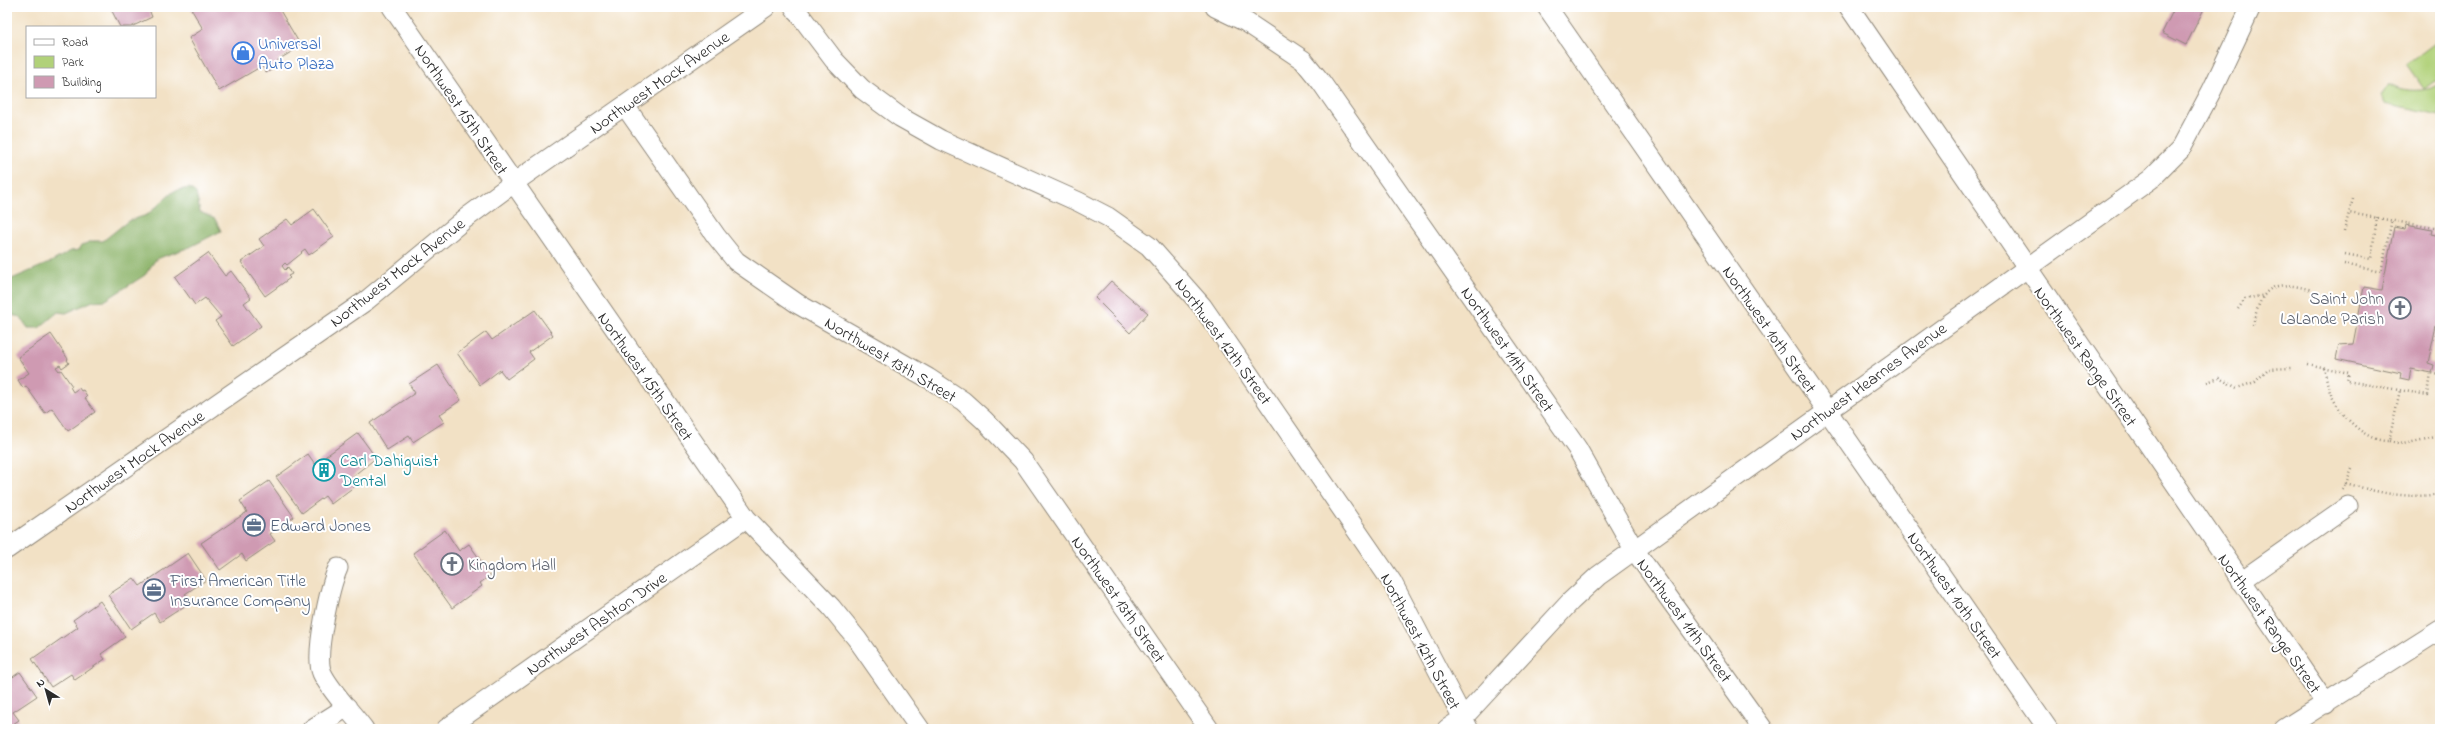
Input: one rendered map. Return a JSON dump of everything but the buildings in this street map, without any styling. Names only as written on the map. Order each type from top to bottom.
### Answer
[{"type":"street","name":"Northwest 15th Street","points":[[392,7],[512,184],[746,518],[840,617],[858,639],[920,729]]},
{"type":"street","name":"Northwest Mock Avenue","points":[[7,550],[367,300],[466,218],[512,184],[766,7]]},
{"type":"street","name":"Northwest 12th Street","points":[[794,7],[834,60],[862,89],[900,117],[941,140],[1079,202],[1108,217],[1149,246],[1202,306],[1392,582],[1419,630],[1459,726]]},
{"type":"street","name":"Northwest 11th Street","points":[[1215,7],[1246,22],[1303,60],[1321,82],[1577,448],[1635,551],[1763,729]]},
{"type":"street","name":"Northwest 10th Street","points":[[1547,7],[2048,729]]},
{"type":"street","name":"Northwest Range Street","points":[[1849,7],[2026,268],[2326,704]]},
{"type":"street","name":"Northwest Hearnes Avenue","points":[[1459,726],[1571,601],[1598,576],[1635,551],[1827,410],[2151,179],[2180,150],[2212,90],[2251,7]]},
{"type":"street","name":"Northwest 13th Street","points":[[625,106],[716,236],[736,261],[798,304],[928,378],[963,402],[984,420],[1023,461],[1209,729]]},
{"type":"street","points":[[2241,581],[2348,506]]},
{"type":"street","name":"Northwest Ashton Drive","points":[[446,729],[746,518]]},
{"type":"street","points":[[338,568],[332,587],[319,652],[322,672],[364,729]]},
{"type":"street","points":[[2284,729],[2326,704],[2440,630]]},
{"type":"street","points":[[312,729],[347,707]]},
{"type":"path","points":[[2344,231],[2353,199]]},
{"type":"path","points":[[2349,213],[2440,229]]},
{"type":"path","points":[[2345,254],[2370,259],[2377,217]]},
{"type":"path","points":[[2344,264],[2381,272],[2392,220]]},
{"type":"path","points":[[2253,325],[2259,303],[2265,295],[2278,284],[2312,290]]},
{"type":"path","points":[[2238,309],[2245,299],[2265,295]]},
{"type":"path","points":[[2308,364],[2349,373],[2348,381],[2428,395],[2431,373],[2440,375]]},
{"type":"path","points":[[2207,382],[2219,378],[2237,388],[2255,382],[2268,369],[2291,368]]},
{"type":"path","points":[[2324,368],[2330,392],[2342,412],[2360,430],[2379,441],[2389,441],[2403,444],[2440,436]]},
{"type":"path","points":[[2389,441],[2400,390]]},
{"type":"path","points":[[2352,468],[2346,482],[2372,492],[2412,496],[2440,494]]},
{"type":"green space","points":[[2438,40],[2440,44],[2440,77],[2424,89],[2406,64]]},
{"type":"green space","points":[[2388,83],[2407,90],[2428,89],[2440,84],[2440,116],[2384,104],[2381,96]]},
{"type":"green space","points":[[189,188],[196,193],[200,212],[215,219],[221,231],[190,247],[156,259],[145,275],[106,300],[93,301],[66,313],[58,312],[39,328],[28,328],[20,317],[7,314],[7,281],[49,263],[71,251],[79,250],[82,245],[92,241],[103,241],[128,221],[147,215],[174,191]]},
{"type":"place","name":"Universal Auto Plaza","points":[[243,53]]},
{"type":"place","name":"Saint John LaLande Parish","points":[[2400,308]]},
{"type":"place","name":"Carl Dahiguist Dental","points":[[324,470]]},
{"type":"place","name":"Edward Jones","points":[[254,525]]},
{"type":"place","name":"Kingdom Hall","points":[[452,564]]},
{"type":"place","name":"First American Title Insurance Company","points":[[154,590]]}]
